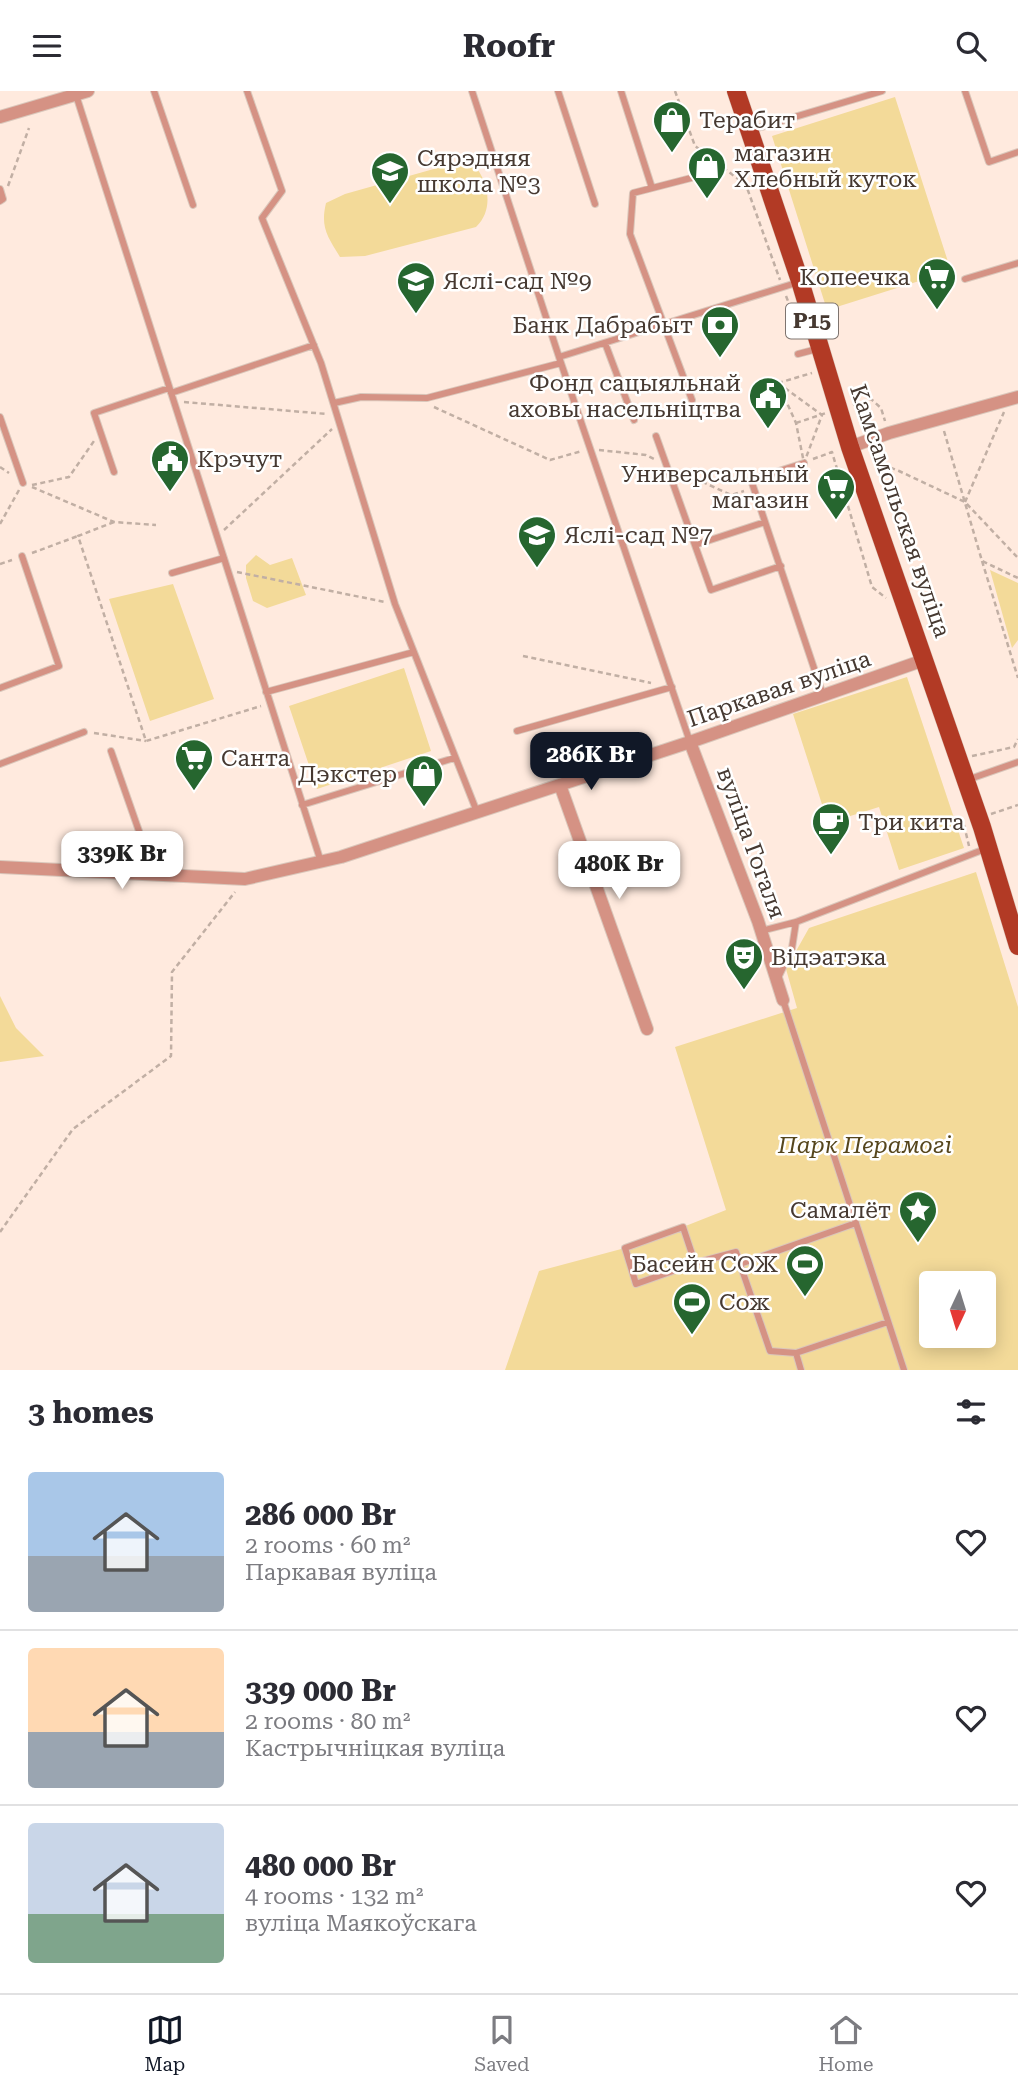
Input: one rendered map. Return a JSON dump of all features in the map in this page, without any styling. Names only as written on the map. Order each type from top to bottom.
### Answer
[{"type":"main road","name":"Камсамольская вуліца","points":[[736,91],[820,348],[830,412],[850,447],[982,827],[979,851],[1018,947]]},
{"type":"street","points":[[0,117],[82,93]]},
{"type":"street","points":[[850,447],[889,433],[1014,398]]},
{"type":"street","name":"Паркавая вуліца","points":[[0,867],[245,879],[321,862],[691,742],[924,660]]},
{"type":"street","name":"вуліца Гогаля","points":[[691,742],[761,931],[783,1000]]},
{"type":"street","points":[[560,785],[647,1029]]},
{"type":"lane","points":[[154,91],[193,205]]},
{"type":"lane","points":[[247,91],[282,191],[262,218],[314,345],[334,403],[395,604],[477,813]]},
{"type":"lane","points":[[472,91],[560,360],[691,742]]},
{"type":"lane","points":[[558,91],[595,204]]},
{"type":"lane","points":[[621,91],[652,188]]},
{"type":"lane","points":[[749,131],[882,91]]},
{"type":"lane","points":[[965,91],[989,162],[1018,152]]},
{"type":"lane","points":[[82,93],[173,401],[321,862]]},
{"type":"lane","points":[[692,400],[630,234],[633,193],[695,177]]},
{"type":"lane","points":[[0,189],[2,200]]},
{"type":"lane","points":[[965,279],[1018,263]]},
{"type":"lane","points":[[334,403],[361,397],[427,398],[560,360],[800,281]]},
{"type":"lane","points":[[605,343],[634,420]]},
{"type":"lane","points":[[114,472],[94,413],[314,345]]},
{"type":"lane","points":[[798,354],[820,348]]},
{"type":"lane","points":[[0,417],[23,483]]},
{"type":"lane","points":[[656,436],[711,590],[781,566]]},
{"type":"lane","points":[[804,463],[751,480],[823,695]]},
{"type":"lane","points":[[695,545],[765,522]]},
{"type":"lane","points":[[0,688],[59,666],[22,556]]},
{"type":"lane","points":[[172,573],[223,558]]},
{"type":"lane","points":[[266,692],[414,652]]},
{"type":"lane","points":[[517,731],[672,687]]},
{"type":"lane","points":[[0,764],[84,732]]},
{"type":"lane","points":[[111,751],[155,876]]},
{"type":"lane","points":[[302,804],[454,758]]},
{"type":"lane","points":[[965,781],[1018,762]]},
{"type":"lane","points":[[761,931],[796,922],[979,851]]},
{"type":"lane","points":[[777,981],[792,948],[796,922]]},
{"type":"lane","points":[[783,1000],[904,1370]]},
{"type":"lane","points":[[740,1264],[856,1223]]},
{"type":"lane","points":[[695,1263],[683,1227],[625,1248],[636,1284],[736,1252],[770,1351],[796,1353],[888,1322]]},
{"type":"lane","points":[[796,1353],[801,1370]]},
{"type":"path","points":[[675,91],[695,146],[746,185],[796,324]]},
{"type":"path","points":[[2,200],[29,128]]},
{"type":"path","points":[[778,383],[814,373]]},
{"type":"path","points":[[778,383],[830,412]]},
{"type":"path","points":[[778,383],[796,423],[804,463]]},
{"type":"path","points":[[965,502],[1014,398]]},
{"type":"path","points":[[796,423],[871,399],[881,408],[890,439],[878,443],[873,453],[876,462],[965,502],[1018,558]]},
{"type":"path","points":[[173,401],[338,419]]},
{"type":"path","points":[[804,463],[830,412]]},
{"type":"path","points":[[217,537],[338,419]]},
{"type":"path","points":[[940,419],[1018,678]]},
{"type":"path","points":[[100,433],[69,477],[28,486],[114,522],[156,525]]},
{"type":"path","points":[[804,463],[832,452],[872,587],[890,601]]},
{"type":"path","points":[[0,467],[23,483],[0,524]]},
{"type":"path","points":[[0,565],[114,522]]},
{"type":"path","points":[[78,536],[146,741]]},
{"type":"path","points":[[982,561],[1018,578]]},
{"type":"path","points":[[227,571],[395,604]]},
{"type":"path","points":[[523,656],[672,687]]},
{"type":"path","points":[[84,732],[146,741],[270,703]]},
{"type":"path","points":[[972,755],[1014,747],[1018,739]]},
{"type":"path","points":[[990,814],[1018,805]]},
{"type":"path","points":[[963,821],[979,851]]},
{"type":"path","points":[[0,1232],[74,1129],[171,1056],[172,972],[245,879]]},
{"type":"green space","points":[[895,97],[951,271],[827,310],[772,136]]},
{"type":"green space","points":[[455,163],[474,165],[486,188],[485,213],[476,227],[365,256],[340,257],[325,226],[326,203],[345,194]]},
{"type":"green space","points":[[256,555],[270,565],[292,558],[306,595],[267,608],[253,601],[246,578],[246,565]]},
{"type":"green space","points":[[990,570],[1018,583],[1018,640],[1012,648]]},
{"type":"green space","points":[[173,584],[214,699],[150,721],[109,599]]},
{"type":"green space","points":[[404,668],[431,751],[317,789],[289,706]]},
{"type":"green space","points":[[907,677],[964,848],[899,870],[879,807],[828,823],[793,714]]},
{"type":"green space","name":"Парк Перамогі","points":[[976,872],[1018,1007],[1018,1370],[505,1370],[539,1271],[625,1248],[726,1210],[675,1047],[797,1008],[786,969],[809,928]]},
{"type":"green space","points":[[0,996],[16,1028],[44,1056],[0,1062]]},
{"type":"place","name":"Терабит","points":[[672,154]]},
{"type":"place","name":"магазин Хлебный куток","points":[[707,200]]},
{"type":"place","name":"Сярэдняя школа №3","points":[[390,205]]},
{"type":"place","name":"Копеечка","points":[[937,311]]},
{"type":"place","name":"Яслі-сад №9","points":[[416,315]]},
{"type":"place","name":"Банк Дабрабыт","points":[[720,359]]},
{"type":"place","name":"Фонд сацыяльнай аховы насельніцтва","points":[[768,430]]},
{"type":"place","name":"Крэчут","points":[[170,493]]},
{"type":"place","name":"Универсальный магазин","points":[[836,521]]},
{"type":"place","name":"Яслі-сад №7","points":[[537,569]]},
{"type":"place","name":"Санта","points":[[194,792]]},
{"type":"place","name":"Дэкстер","points":[[424,808]]},
{"type":"place","name":"Три кита","points":[[831,856]]},
{"type":"place","name":"Відэатэка","points":[[744,991]]},
{"type":"place","name":"Самалёт","points":[[918,1244]]},
{"type":"place","name":"Басейн СОЖ","points":[[805,1298]]},
{"type":"place","name":"Сож","points":[[692,1336]]}]
